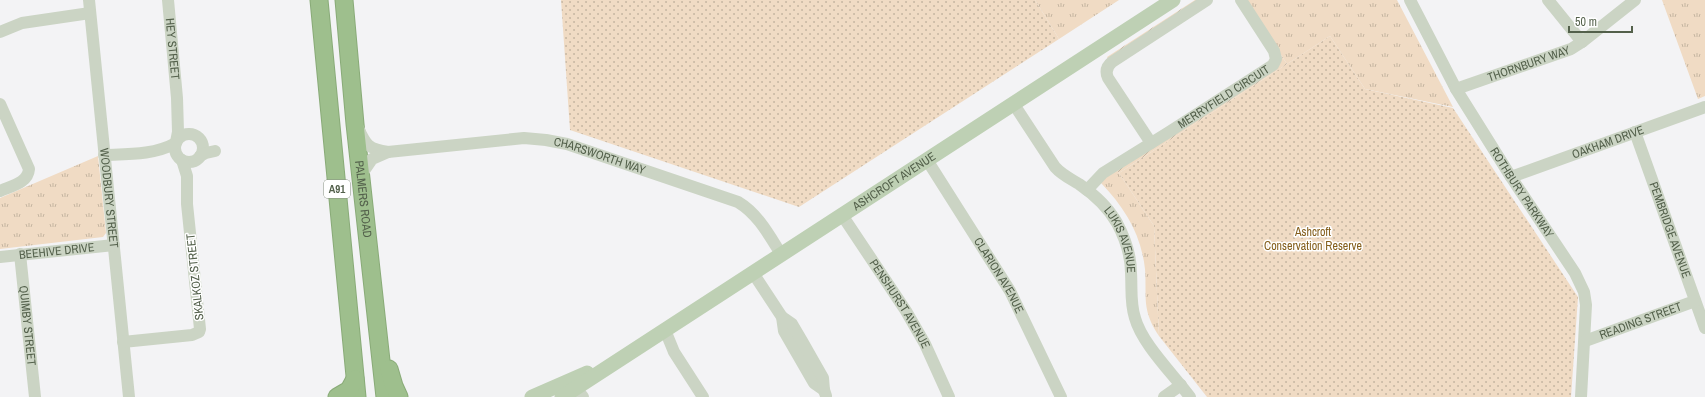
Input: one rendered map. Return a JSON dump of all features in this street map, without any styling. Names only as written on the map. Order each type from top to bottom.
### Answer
[{"type":"highway","name":"PALMERS ROAD","points":[[319,0],[357,397]]},
{"type":"highway","name":"PALMERS ROAD","points":[[344,0],[355,124],[385,397]]},
{"type":"highway","points":[[378,332],[394,386],[399,397]]},
{"type":"highway","points":[[337,397],[349,390],[355,379]]},
{"type":"main road","name":"ASHCROFT AVENUE","points":[[562,397],[580,393],[614,362],[1173,0]]},
{"type":"main road","name":"ASHCROFT AVENUE","points":[[532,397],[582,374],[614,362]]},
{"type":"street","name":"WOODBURY STREET","points":[[88,0],[129,397]]},
{"type":"street","name":"HEY STREET","points":[[168,0],[177,98],[178,132],[176,142]]},
{"type":"street","points":[[1151,143],[1108,78],[1106,74],[1107,69],[1112,62],[1207,0]]},
{"type":"street","name":"MERRYFIELD CIRCUIT","points":[[1087,190],[1103,173],[1270,67],[1276,56],[1274,51],[1241,0]]},
{"type":"street","name":"ROTHBURY PARKWAY","points":[[1410,0],[1456,89],[1511,177],[1575,273],[1584,292],[1586,305],[1585,341],[1581,397]]},
{"type":"street","points":[[1548,0],[1582,42]]},
{"type":"street","name":"THORNBURY WAY","points":[[1456,89],[1570,49],[1582,42],[1635,0]]},
{"type":"street","points":[[0,32],[22,23],[90,13]]},
{"type":"street","name":"HEY STREET","points":[[177,98],[195,136]]},
{"type":"street","name":"LUKIS AVENUE","points":[[1013,103],[1055,167],[1062,174],[1087,190],[1102,202],[1112,216],[1126,242],[1131,262],[1132,304],[1135,318],[1141,332],[1190,397]]},
{"type":"street","points":[[0,104],[29,169],[25,180],[0,191]]},
{"type":"street","name":"OAKHAM DRIVE","points":[[1511,177],[1705,107]]},
{"type":"street","name":"CHARSWORTH WAY","points":[[355,124],[368,146],[377,150],[388,152],[524,138],[556,141],[738,202],[759,220],[781,254]]},
{"type":"street","name":"PEMBRIDGE AVENUE","points":[[1635,132],[1705,328]]},
{"type":"street","points":[[104,155],[164,150],[182,136],[195,136],[214,147],[191,162],[167,154],[145,152]]},
{"type":"street","points":[[195,136],[202,145],[199,157]]},
{"type":"street","points":[[176,142],[175,150],[180,159]]},
{"type":"street","name":"CHARSWORTH WAY","points":[[361,175],[372,159],[388,152]]},
{"type":"street","name":"SKALKOZ STREET","points":[[189,217],[191,194],[199,157]]},
{"type":"street","name":"SKALKOZ STREET","points":[[123,342],[192,335],[199,332],[200,323],[187,204],[187,176],[180,159]]},
{"type":"street","name":"CLARION AVENUE","points":[[927,160],[1010,291],[1061,397]]},
{"type":"street","name":"PENSHURST AVENUE","points":[[842,215],[906,311],[925,344],[949,397]]},
{"type":"street","name":"BEEHIVE DRIVE","points":[[0,256],[114,245]]},
{"type":"street","name":"QUIMBY STREET","points":[[20,254],[34,397]]},
{"type":"street","points":[[753,273],[782,317],[784,330],[814,383],[825,394]]},
{"type":"street","name":"READING STREET","points":[[1585,341],[1695,301]]},
{"type":"street","points":[[660,333],[703,397]]},
{"type":"street","points":[[1164,397],[1181,385]]},
{"type":"green space","points":[[561,0],[1035,0],[1059,39],[799,207],[570,130]]},
{"type":"green space","points":[[1035,0],[1119,0],[1059,39]]},
{"type":"green space","points":[[1195,0],[1201,0],[1108,59],[1107,57]]},
{"type":"green space","points":[[1245,0],[1397,0],[1453,107],[1365,89],[1330,36],[1287,64]]},
{"type":"green space","points":[[1662,0],[1705,0],[1705,96],[1698,99]]},
{"type":"green space","name":"Ashcroft Conservation Reserve","points":[[1330,36],[1365,89],[1453,108],[1578,297],[1571,397],[1207,397],[1159,336],[1154,226],[1119,173]]},
{"type":"green space","points":[[1279,52],[1287,64],[1119,173],[1117,170],[1278,66]]},
{"type":"green space","points":[[98,156],[106,233],[103,237],[0,249],[0,198]]},
{"type":"green space","points":[[1117,170],[1154,226],[1159,336],[1153,327],[1147,310],[1145,269],[1140,244],[1136,233],[1110,192],[1101,183],[1103,179]]}]
